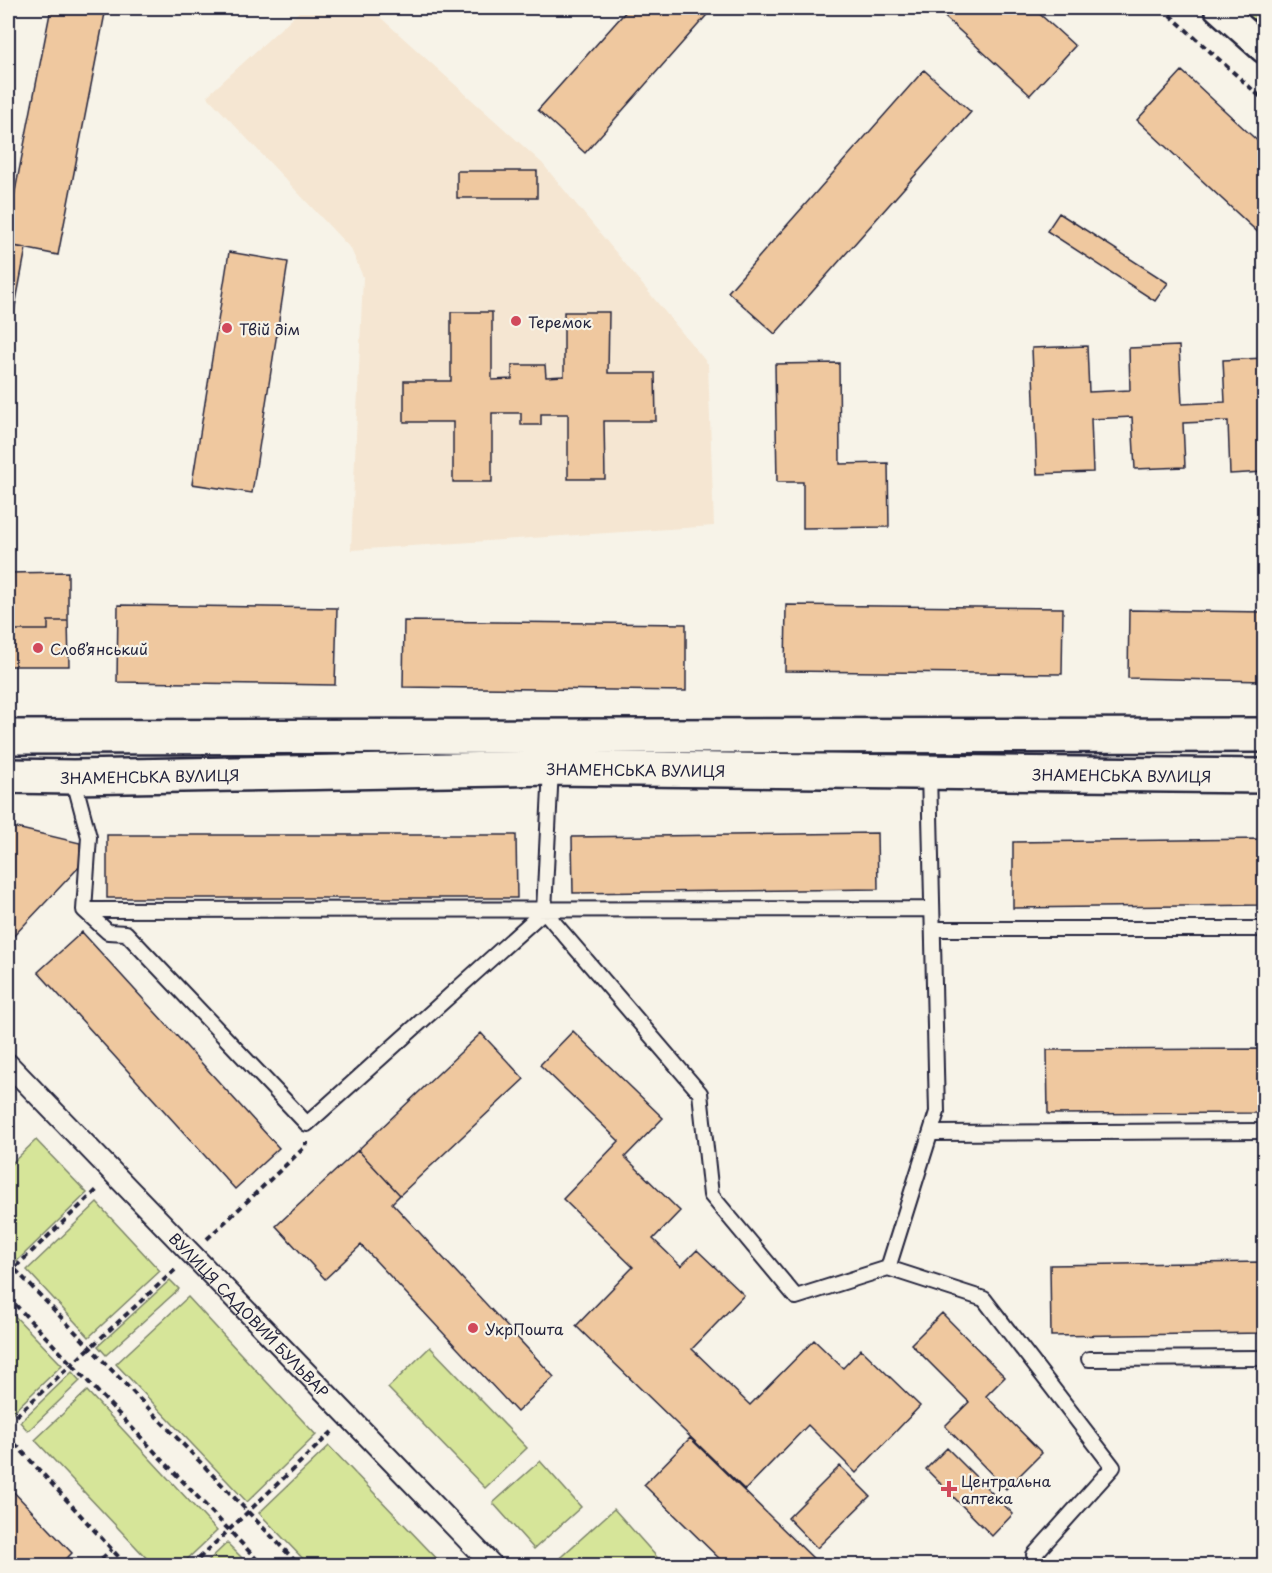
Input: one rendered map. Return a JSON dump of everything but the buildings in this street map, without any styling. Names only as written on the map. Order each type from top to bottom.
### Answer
[{"type":"main road","name":"ЗНАМЕНСЬКА ВУЛИЦЯ","points":[[8,737],[1264,735]]},
{"type":"main road","name":"ЗНАМЕНСЬКА ВУЛИЦЯ","points":[[8,776],[73,777],[551,768],[1264,776]]},
{"type":"street","points":[[1218,8],[1264,49]]},
{"type":"street","name":"ВУЛИЦЯ САДОВИЙ БУЛЬВАР","points":[[8,1064],[493,1566]]},
{"type":"lane","points":[[551,768],[544,911],[700,1093],[711,1195],[796,1297],[888,1268],[984,1299],[1113,1467],[1034,1556],[1043,1566]]},
{"type":"lane","points":[[888,1268],[937,1112],[929,772]]},
{"type":"lane","points":[[73,777],[89,837],[84,910]]},
{"type":"lane","points":[[84,910],[932,909]]},
{"type":"lane","points":[[84,910],[108,932],[126,933],[308,1124],[544,911]]},
{"type":"lane","points":[[933,929],[1264,929]]},
{"type":"lane","points":[[931,1133],[1264,1131]]},
{"type":"lane","points":[[1089,1359],[1264,1358]]},
{"type":"path","points":[[1162,8],[1264,100]]},
{"type":"path","points":[[8,1423],[306,1146],[308,1124]]},
{"type":"path","points":[[8,1274],[114,1174]]},
{"type":"path","points":[[8,1262],[300,1566]]},
{"type":"path","points":[[8,1297],[263,1566]]},
{"type":"path","points":[[191,1566],[348,1416]]},
{"type":"path","points":[[8,1436],[127,1566]]},
{"type":"path","points":[[94,1566],[112,1549]]},
{"type":"shaded area","name":"Теремок","points":[[303,8],[370,8],[542,163],[708,364],[714,526],[351,550],[363,277],[351,249],[207,96]]},
{"type":"green space","points":[[1216,8],[1264,8],[1264,51]]},
{"type":"green space","points":[[36,1140],[87,1193],[17,1261],[8,1251],[8,1167]]},
{"type":"green space","points":[[97,1203],[160,1271],[89,1337],[27,1270]]},
{"type":"green space","points":[[170,1280],[179,1289],[106,1355],[98,1346]]},
{"type":"green space","points":[[188,1297],[316,1435],[247,1502],[116,1364]]},
{"type":"green space","points":[[8,1309],[62,1365],[11,1414],[8,1411]]},
{"type":"green space","points":[[430,1347],[527,1448],[485,1488],[388,1388]]},
{"type":"green space","points":[[72,1372],[80,1381],[28,1431],[20,1422]]},
{"type":"green space","points":[[87,1391],[217,1531],[181,1565],[153,1565],[35,1440]]},
{"type":"green space","points":[[329,1446],[443,1565],[309,1565],[259,1513]]},
{"type":"green space","points":[[540,1461],[581,1507],[534,1549],[493,1503]]},
{"type":"green space","points":[[614,1509],[664,1565],[552,1565]]},
{"type":"green space","points":[[227,1543],[249,1565],[204,1565]]},
{"type":"place","name":"Теремок","points":[[516,321]]},
{"type":"place","name":"Твій дім","points":[[227,328]]},
{"type":"place","name":"Слов’янський","points":[[38,648]]},
{"type":"place","name":"УкрПошта","points":[[473,1328]]},
{"type":"place","name":"Центральна аптека","points":[[949,1489]]}]
